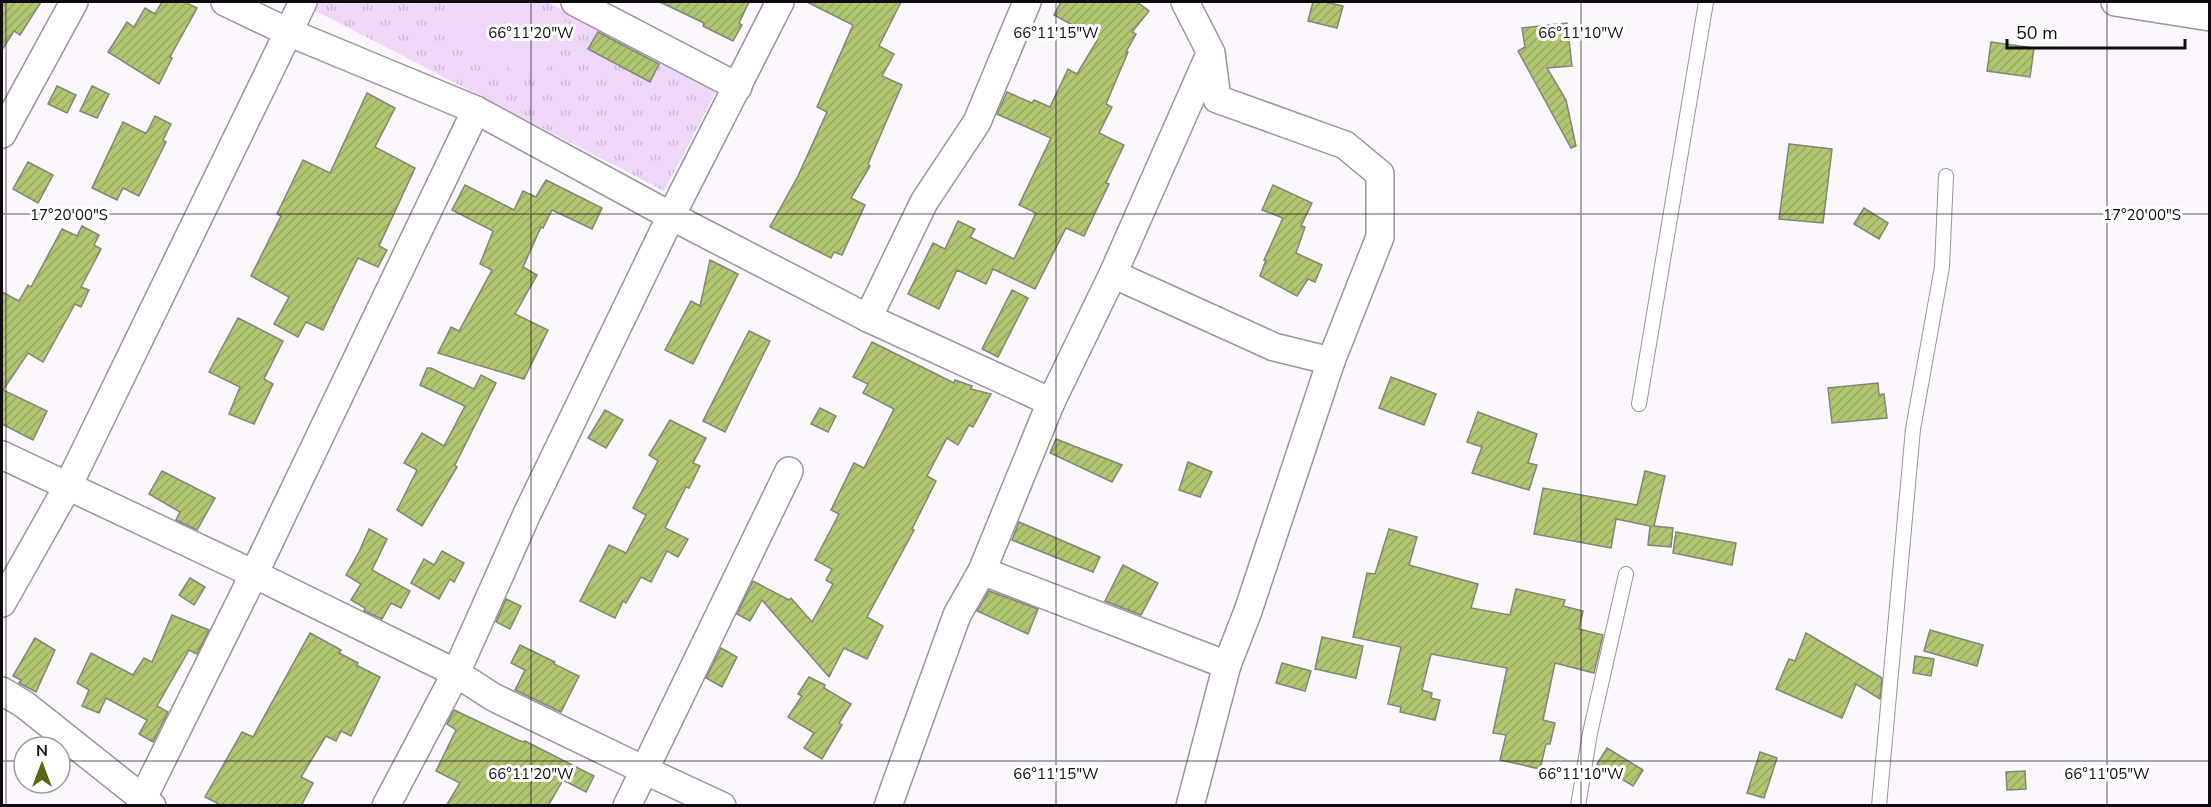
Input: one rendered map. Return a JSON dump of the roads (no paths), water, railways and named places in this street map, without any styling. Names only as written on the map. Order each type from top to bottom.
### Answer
[{"type":"street","points":[[2,134],[74,2]]},
{"type":"street","points":[[225,2],[288,32],[476,110],[671,216],[868,318],[1051,402]]},
{"type":"street","points":[[2,603],[68,486],[303,2]]},
{"type":"street","points":[[575,2],[738,87]]},
{"type":"street","points":[[386,806],[456,673],[525,516],[671,216],[780,2]]},
{"type":"street","points":[[868,318],[924,202],[976,122],[1027,2]]},
{"type":"street","points":[[1185,2],[1211,53],[1217,99],[1345,145],[1380,174],[1380,237],[1331,361],[1248,611],[1227,665],[1190,806]]},
{"type":"street","points":[[2115,2],[2210,17]]},
{"type":"street","points":[[888,806],[957,615],[982,571],[1051,402],[1113,274],[1211,53]]},
{"type":"street","points":[[2,691],[25,705],[147,802],[476,110]]},
{"type":"street","points":[[1113,274],[1275,346],[1331,361]]},
{"type":"street","points":[[2,454],[254,574],[456,673],[493,697],[644,771],[722,806]]},
{"type":"street","points":[[627,806],[789,471]]},
{"type":"street","points":[[982,571],[1227,665]]},
{"type":"lane","points":[[1639,404],[1706,2]]},
{"type":"lane","points":[[1879,806],[1913,429],[1942,267],[1946,176]]},
{"type":"lane","points":[[1578,806],[1590,734],[1626,574]]}]
